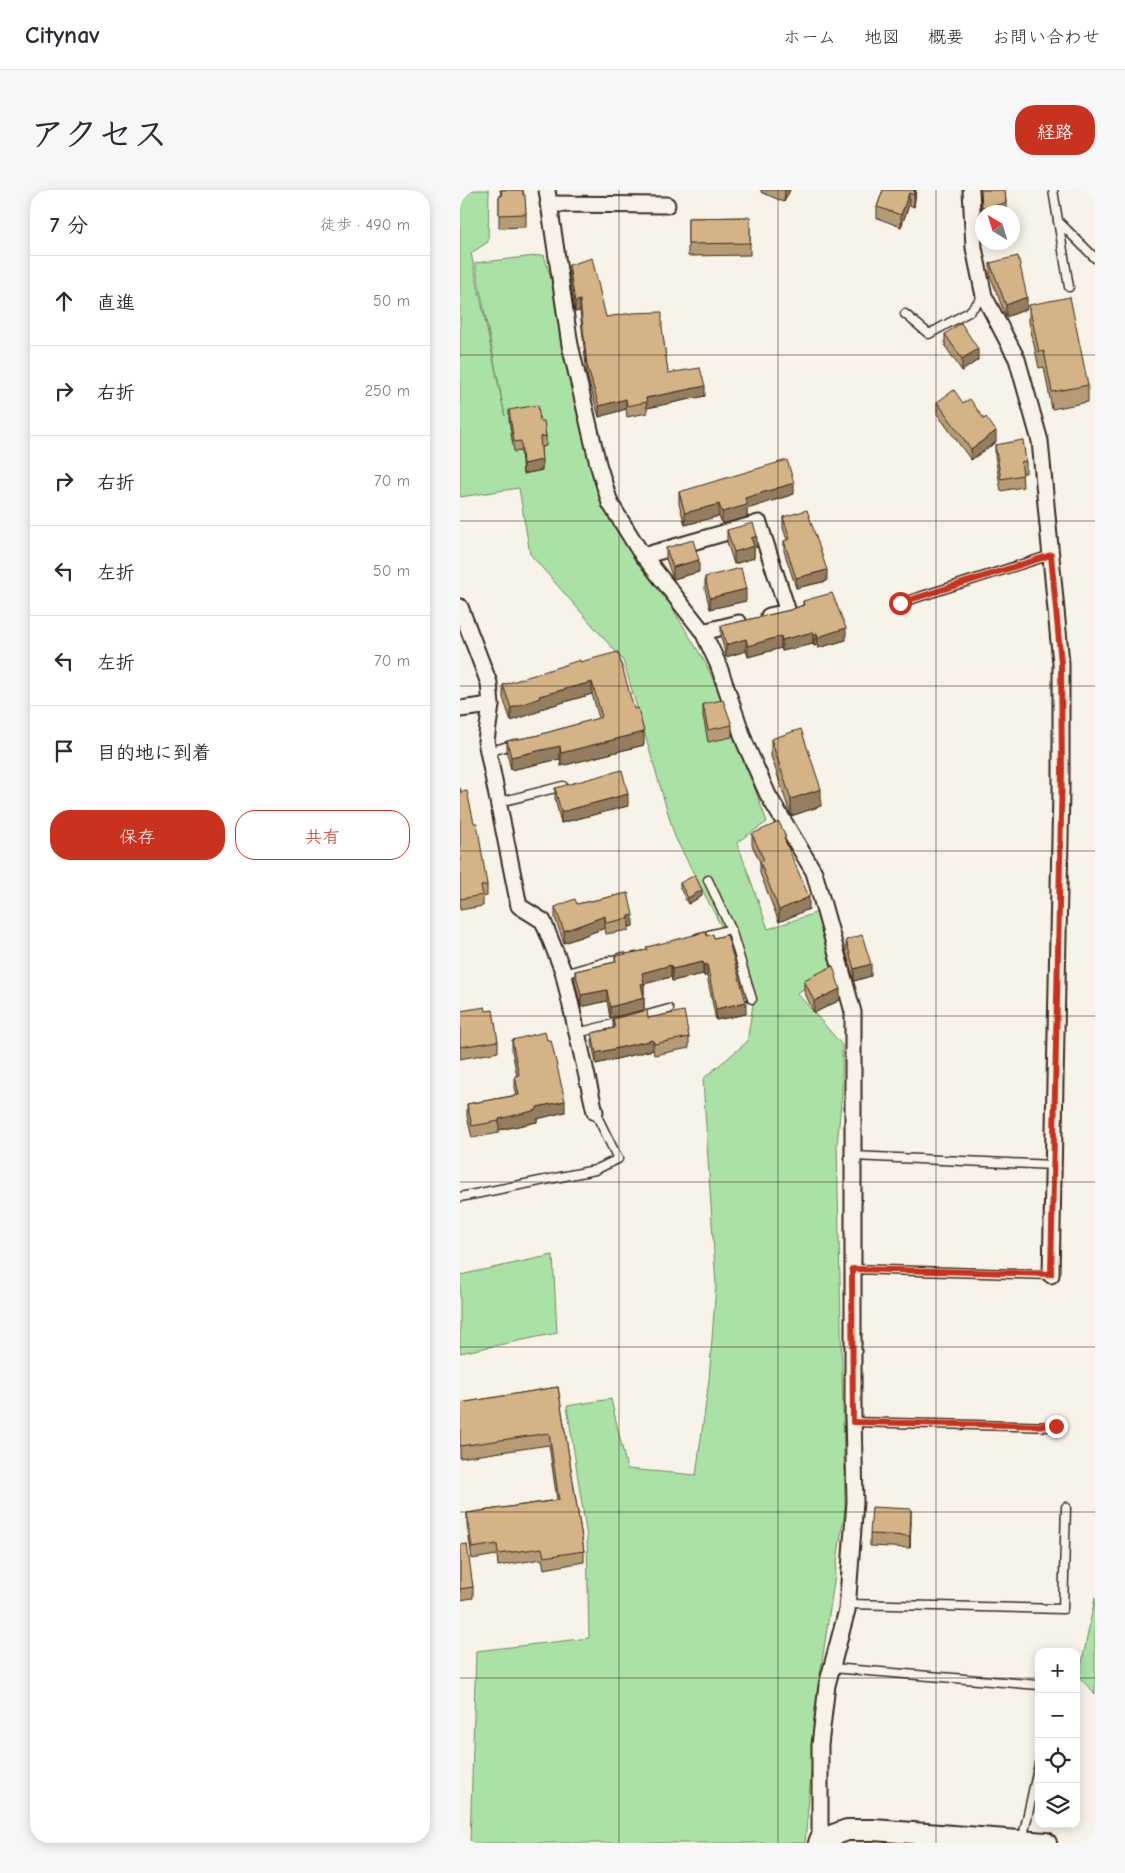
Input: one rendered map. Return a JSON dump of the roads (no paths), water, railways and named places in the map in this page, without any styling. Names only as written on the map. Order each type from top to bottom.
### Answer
[{"type":"street","points":[[971,190],[974,248],[984,296],[1018,359],[1040,441],[1061,663],[1062,770],[1051,1274]]},
{"type":"street","points":[[667,205],[548,197],[570,345],[598,464],[610,503],[643,556],[702,632],[718,664],[745,743],[768,795],[814,872],[831,927],[853,1012],[852,1269],[855,1501],[848,1604],[827,1685],[820,1745],[820,1841],[847,1830],[873,1830],[1046,1843]]},
{"type":"street","points":[[643,556],[759,523],[788,612],[702,632]]},
{"type":"street","points":[[460,607],[488,683],[491,705],[486,741],[500,802],[519,906],[544,920],[564,974],[595,1112]]},
{"type":"street","points":[[460,709],[491,705]]},
{"type":"lane","points":[[1054,190],[1069,287]]},
{"type":"lane","points":[[1058,221],[1095,258]]},
{"type":"lane","points":[[906,314],[929,334],[969,312],[984,296]]},
{"type":"lane","points":[[900,603],[1051,555]]},
{"type":"lane","points":[[488,752],[526,741]]},
{"type":"lane","points":[[500,802],[571,784]]},
{"type":"lane","points":[[708,880],[731,929],[752,999]]},
{"type":"lane","points":[[692,939],[731,929]]},
{"type":"lane","points":[[564,974],[635,954]]},
{"type":"lane","points":[[577,1033],[669,1010]]},
{"type":"lane","points":[[460,1197],[595,1170],[618,1159],[595,1112]]},
{"type":"lane","points":[[853,1156],[1053,1166]]},
{"type":"lane","points":[[852,1269],[1051,1274]]},
{"type":"lane","points":[[853,1422],[1056,1426]]},
{"type":"lane","points":[[848,1604],[1063,1608],[1066,1507]]},
{"type":"lane","points":[[832,1668],[1035,1685]]},
{"type":"lane","points":[[1022,1841],[1035,1782]]}]
